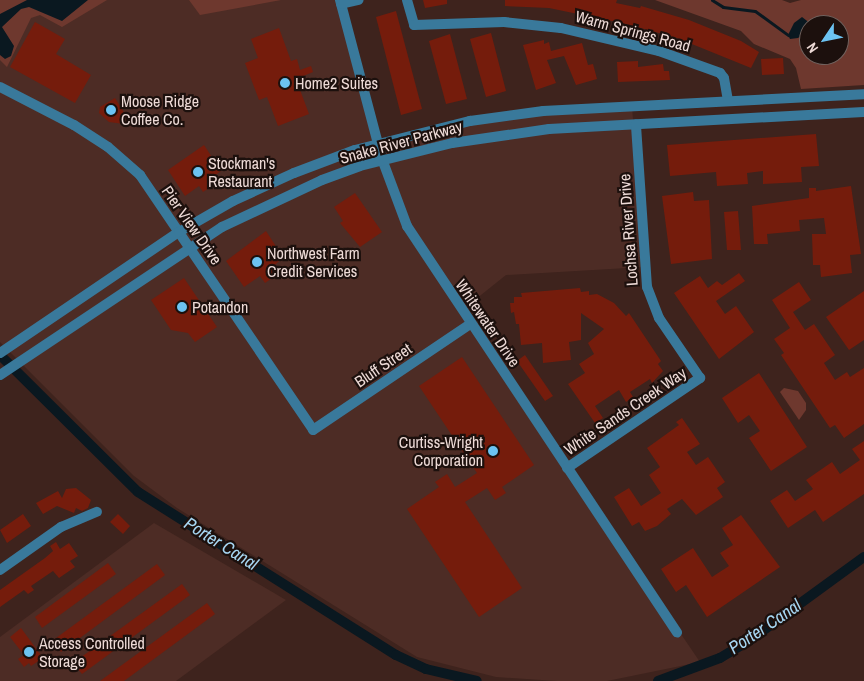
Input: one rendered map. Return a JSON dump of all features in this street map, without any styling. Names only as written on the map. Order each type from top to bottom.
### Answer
[{"type":"street","points":[[341,2],[359,0]]},
{"type":"street","name":"Warm Springs Road","points":[[407,0],[414,25],[504,22],[603,35],[660,51],[720,73],[724,78],[728,100]]},
{"type":"street","name":"Whitewater Drive","points":[[341,2],[382,160],[407,226],[470,324],[677,632]]},
{"type":"street","name":"Pier View Drive","points":[[0,87],[74,125],[128,162],[190,246],[312,430]]},
{"type":"street","name":"Snake River Parkway","points":[[4,350],[180,232],[233,201],[294,172],[378,144],[499,116],[728,100],[864,94]]},
{"type":"street","name":"Snake River Parkway","points":[[2,373],[190,246],[322,180],[382,160],[489,136],[636,124],[864,112]]},
{"type":"street","name":"Lochsa River Drive","points":[[636,124],[647,287],[659,318],[700,378]]},
{"type":"street","name":"Bluff Street","points":[[312,430],[470,324]]},
{"type":"street","name":"White Sands Creek Way","points":[[567,468],[700,378]]},
{"type":"street","points":[[0,570],[61,527],[97,512]]},
{"type":"shaded area","points":[[0,0],[340,0],[378,144],[499,116],[632,106],[644,267],[506,275],[461,311],[700,662],[607,681],[557,681],[496,677],[417,657],[177,508],[134,476],[0,342]]},
{"type":"shaded area","points":[[0,0],[107,0],[62,27],[40,15],[31,18],[7,67],[0,60]]},
{"type":"shaded area","points":[[27,0],[88,0],[62,21],[29,7],[21,9],[2,27],[14,46],[11,56],[5,59],[0,55],[0,14]]},
{"type":"shaded area","points":[[189,0],[281,0],[200,15]]},
{"type":"shaded area","points":[[655,0],[782,0],[790,3],[801,0],[864,0],[864,85],[801,89],[796,68],[790,59],[754,44],[741,31]]},
{"type":"shaded area","points":[[799,19],[799,37],[790,39],[788,35],[794,23]]},
{"type":"shaded area","points":[[784,388],[798,391],[806,403],[806,410],[799,420],[780,392]]},
{"type":"shaded area","points":[[154,523],[286,600],[176,681],[0,681],[0,637]]},
{"type":"building","points":[[423,0],[447,0],[447,4],[425,8]]},
{"type":"building","points":[[505,0],[617,0],[616,3],[640,8],[641,6],[689,20],[741,41],[759,52],[751,68],[677,38],[626,24],[549,8],[505,6]]},
{"type":"building","points":[[396,11],[422,109],[401,115],[376,17]]},
{"type":"building","points":[[35,22],[65,39],[56,54],[91,75],[75,103],[10,67]]},
{"type":"building","points":[[279,28],[291,61],[297,59],[300,70],[311,66],[313,72],[296,79],[309,114],[278,126],[267,97],[259,100],[245,63],[258,58],[251,39]]},
{"type":"building","points":[[491,33],[506,91],[486,97],[470,39]]},
{"type":"building","points":[[450,34],[467,99],[446,104],[429,41]]},
{"type":"building","points":[[544,40],[544,44],[549,42],[551,51],[582,43],[588,65],[593,64],[597,79],[576,85],[564,56],[547,60],[556,83],[536,90],[523,45]]},
{"type":"building","points":[[783,58],[784,74],[762,75],[761,59]]},
{"type":"building","points":[[638,61],[638,67],[663,64],[664,71],[669,71],[670,80],[618,82],[617,62]]},
{"type":"building","name":"Moose Ridge Coffee Co.","points":[[115,98],[125,114],[124,124],[109,122],[99,113],[100,107]]},
{"type":"building","points":[[816,134],[819,166],[801,167],[802,182],[763,184],[763,171],[747,173],[748,184],[717,186],[716,172],[670,176],[667,145]]},
{"type":"building","points":[[204,145],[221,171],[214,176],[218,182],[203,192],[199,186],[185,196],[168,170]]},
{"type":"building","points":[[851,186],[861,254],[850,255],[852,273],[821,277],[820,265],[813,265],[812,234],[826,234],[824,218],[799,220],[800,231],[767,234],[768,244],[754,244],[752,206],[809,198],[809,188],[816,188],[816,191]]},
{"type":"building","points":[[693,192],[694,201],[709,200],[712,259],[671,264],[662,196]]},
{"type":"building","points":[[355,193],[382,232],[360,247],[340,223],[343,221],[334,207]]},
{"type":"building","points":[[738,211],[741,250],[727,250],[724,212]]},
{"type":"building","points":[[266,231],[283,257],[273,267],[278,274],[265,283],[260,276],[244,287],[226,261]]},
{"type":"building","points":[[739,273],[745,281],[716,301],[725,314],[736,306],[754,332],[719,359],[674,293],[700,276],[708,288],[717,281],[722,285]]},
{"type":"building","points":[[184,278],[217,327],[195,342],[188,333],[171,330],[151,300]]},
{"type":"building","points":[[799,282],[811,300],[793,312],[805,330],[814,324],[835,355],[824,363],[835,380],[847,372],[850,377],[864,368],[864,424],[844,438],[835,425],[830,428],[781,355],[784,353],[774,339],[790,328],[772,300]]},
{"type":"building","points":[[580,288],[581,292],[589,291],[589,295],[597,294],[614,303],[626,316],[629,313],[661,361],[658,364],[663,371],[652,383],[650,379],[630,392],[633,397],[626,402],[619,390],[595,406],[603,418],[595,423],[568,384],[585,373],[579,364],[594,354],[588,343],[604,329],[581,313],[581,340],[569,342],[571,360],[543,363],[542,343],[521,345],[519,324],[516,324],[514,312],[511,313],[510,303],[514,303],[514,297],[522,297],[521,293]]},
{"type":"building","points":[[864,291],[864,340],[849,350],[826,317]]},
{"type":"building","points":[[525,355],[553,396],[545,401],[517,361]]},
{"type":"building","points":[[462,357],[534,465],[502,487],[506,493],[495,500],[487,488],[465,502],[522,588],[479,617],[407,509],[439,487],[435,482],[447,474],[455,487],[477,473],[419,386]]},
{"type":"building","points":[[759,373],[807,447],[771,471],[749,438],[760,431],[749,415],[738,423],[722,398]]},
{"type":"building","points":[[682,418],[700,444],[687,452],[696,465],[708,457],[725,482],[717,488],[723,497],[696,515],[682,499],[667,509],[671,514],[657,526],[645,531],[639,522],[632,526],[614,497],[629,488],[641,506],[661,493],[649,475],[660,467],[647,448],[679,425],[676,422]]},
{"type":"building","points":[[864,441],[864,494],[823,522],[815,510],[788,528],[770,501],[787,490],[795,501],[813,489],[806,480],[832,462],[840,474],[860,460],[852,449]]},
{"type":"building","points":[[76,488],[91,500],[88,508],[82,511],[76,508],[74,513],[57,506],[43,514],[36,503],[58,491],[62,498],[66,489]]},
{"type":"building","points":[[23,514],[31,526],[7,543],[0,530]]},
{"type":"building","points":[[118,514],[130,526],[123,534],[110,522]]},
{"type":"building","points":[[741,515],[780,567],[707,617],[686,585],[676,592],[661,569],[693,548],[712,577],[729,566],[720,553],[733,545],[722,528]]},
{"type":"building","points":[[56,542],[60,549],[69,543],[78,556],[70,561],[75,567],[59,578],[53,571],[31,586],[34,590],[28,594],[24,590],[0,607],[0,590],[45,558],[53,551],[50,546]]},
{"type":"building","points":[[108,563],[116,574],[42,628],[35,617]]},
{"type":"building","points":[[157,564],[165,575],[61,652],[52,641]]},
{"type":"building","points":[[182,584],[190,595],[82,674],[73,663]]},
{"type":"building","points":[[207,603],[215,614],[124,681],[100,681]]},
{"type":"building","points":[[21,628],[43,658],[31,666],[29,663],[24,667],[18,659],[24,655],[10,637]]},
{"type":"waterway","points":[[712,0],[723,7],[755,11],[788,35]]},
{"type":"waterway","name":"Porter Canal","points":[[0,355],[138,492],[396,655],[426,669],[477,681]]},
{"type":"waterway","name":"Porter Canal","points":[[658,681],[720,658],[750,640],[864,557]]},
{"type":"place","name":"Home2 Suites","points":[[285,83]]},
{"type":"place","name":"Moose Ridge Coffee Co.","points":[[111,110]]},
{"type":"place","name":"Stockman's Restaurant","points":[[198,172]]},
{"type":"place","name":"Northwest Farm Credit Services","points":[[257,262]]},
{"type":"place","name":"Potandon","points":[[182,307]]},
{"type":"place","name":"Curtiss-Wright Corporation","points":[[493,451]]},
{"type":"place","name":"Access Controlled Storage","points":[[29,652]]}]
